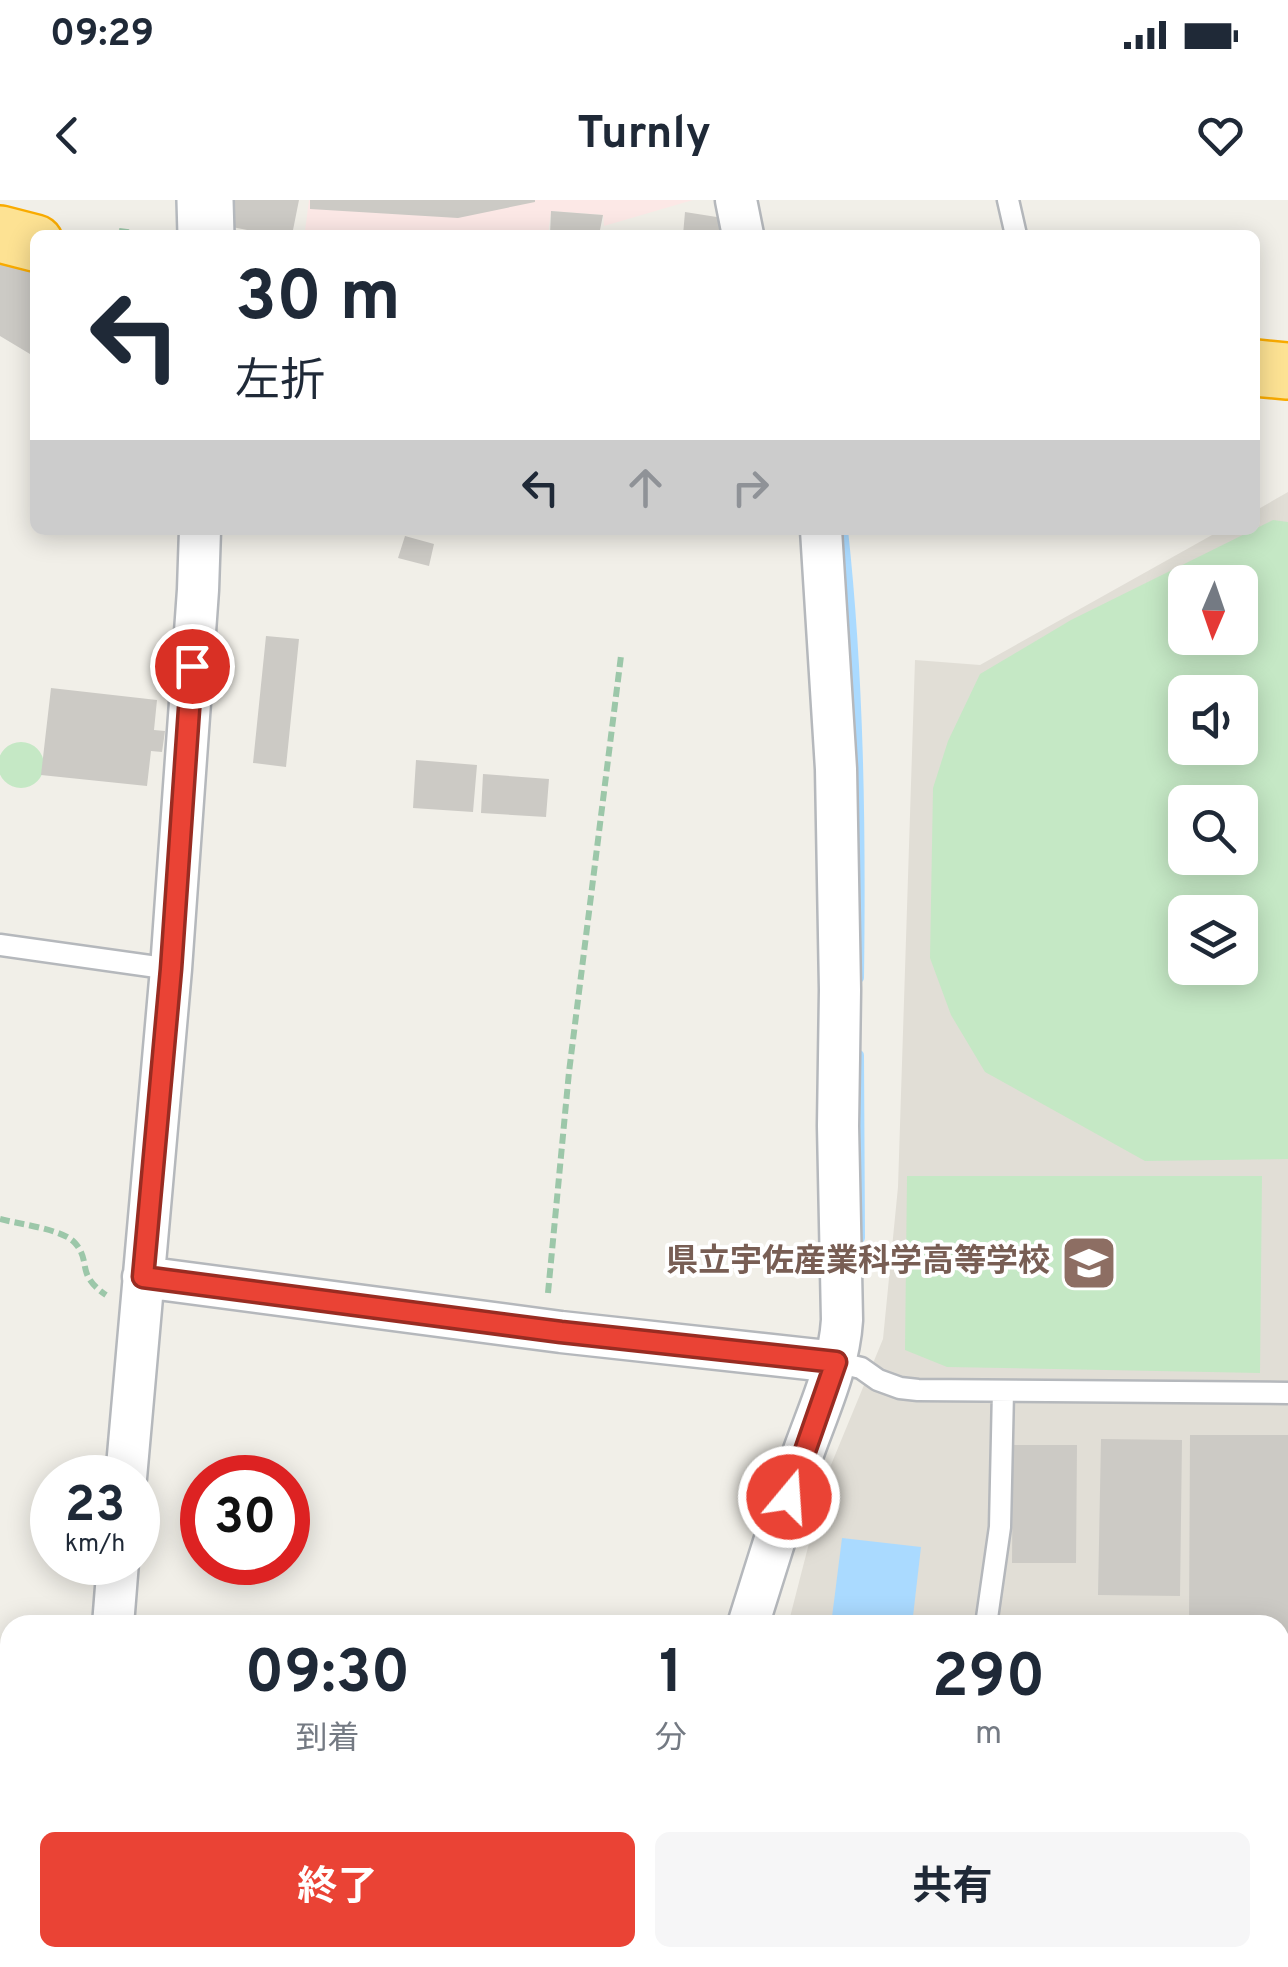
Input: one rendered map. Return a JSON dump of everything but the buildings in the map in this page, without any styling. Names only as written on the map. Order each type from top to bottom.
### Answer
[{"type":"highway","points":[[0,234],[30,242]]},
{"type":"highway","points":[[1260,368],[1288,371]]},
{"type":"street","points":[[205,200],[206,230]]},
{"type":"street","points":[[736,200],[742,230]]},
{"type":"street","points":[[128,1455],[171,969],[200,535]]},
{"type":"street","points":[[751,1615],[836,1362],[843,1299],[836,770],[821,535]]},
{"type":"street","points":[[142,1291],[544,1329],[836,1362]]},
{"type":"street","points":[[113,1615],[116,1585]]},
{"type":"lane","points":[[1008,200],[1015,230]]},
{"type":"lane","points":[[0,945],[171,969]]},
{"type":"lane","points":[[836,1362],[860,1368],[900,1388],[1288,1393]]},
{"type":"lane","points":[[987,1615],[1000,1526],[1003,1391]]},
{"type":"path","points":[[544,1329],[568,1072],[621,656]]},
{"type":"path","points":[[0,1219],[68,1237],[80,1252],[86,1276],[110,1298],[142,1291]]},
{"type":"shaded area","points":[[309,200],[693,200],[604,226],[603,215],[551,211],[549,230],[305,230]]},
{"type":"shaded area","name":"県立宇佐産業科学高等学校","points":[[1288,492],[1288,1615],[791,1615],[826,1477],[883,1339],[898,1187],[915,660],[980,665],[1212,535],[1260,535],[1260,508]]},
{"type":"green space","points":[[1273,520],[1288,522],[1288,1159],[1145,1161],[985,1072],[951,1015],[930,958],[933,788],[948,741],[980,674],[1071,620],[1168,572],[1168,655],[1258,655],[1258,565],[1182,565],[1243,535],[1260,535],[1260,526]]},
{"type":"green space","points":[[12,744],[30,744],[42,756],[42,774],[30,786],[12,786],[0,774],[0,756]]},
{"type":"green space","points":[[907,1176],[1262,1176],[1260,1373],[947,1367],[905,1350]]},
{"type":"water","points":[[842,1538],[921,1547],[913,1615],[832,1615]]},
{"type":"waterway","points":[[843,535],[858,754],[859,978]]},
{"type":"waterway","points":[[859,1055],[860,1238]]},
{"type":"place","name":"県立宇佐産業科学高等学校","points":[[1089,1263]]},
{"type":"route","points":[[192,666],[171,969],[143,1277],[561,1332],[836,1362],[789,1497]]}]
